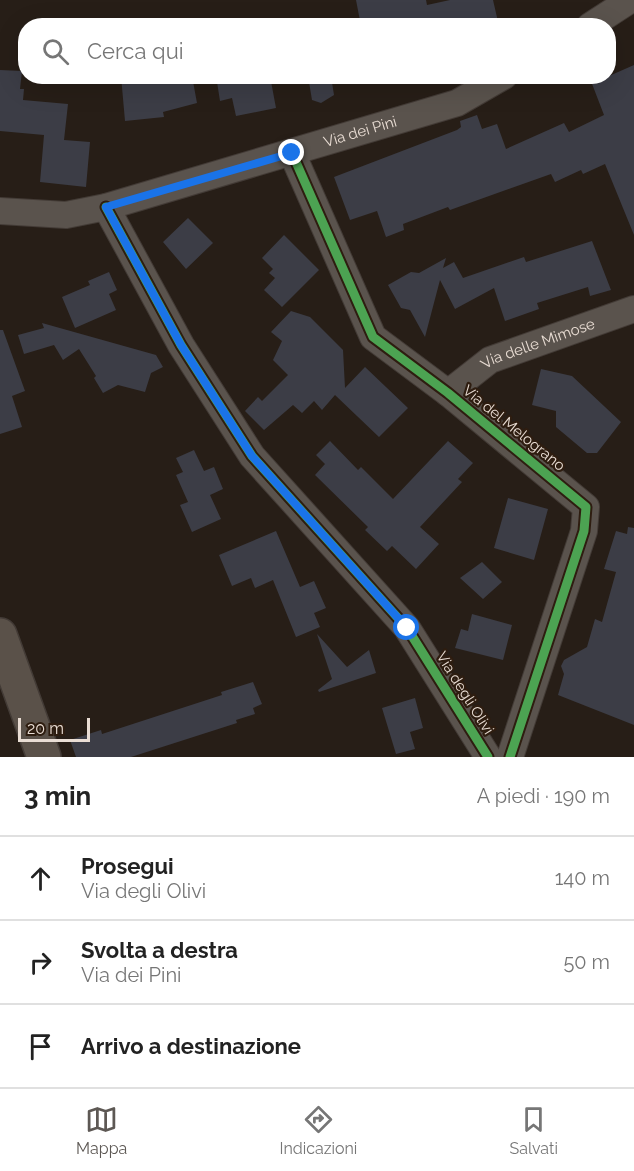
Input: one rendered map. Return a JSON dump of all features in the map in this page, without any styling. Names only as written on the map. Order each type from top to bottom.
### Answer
[{"type":"street","points":[[602,18],[630,0]]},
{"type":"street","name":"Via dei Pini","points":[[0,211],[66,215],[106,207],[457,103],[490,84]]},
{"type":"street","name":"Via del Melograno","points":[[292,153],[373,337],[448,393],[586,507],[584,531],[510,757]]},
{"type":"street","name":"Via degli Olivi","points":[[106,207],[181,345],[252,456],[407,628],[488,757]]},
{"type":"street","name":"Via delle Mimose","points":[[448,393],[490,360],[634,309]]},
{"type":"street","points":[[0,634],[44,757]]},
{"type":"building","points":[[356,0],[426,0],[427,5],[450,0],[493,0],[497,18],[359,18]]},
{"type":"building","points":[[634,65],[634,235],[605,164],[583,174],[581,170],[555,182],[551,174],[450,210],[448,207],[403,224],[404,230],[386,237],[377,211],[350,220],[334,177],[457,130],[461,127],[460,121],[477,115],[482,129],[497,124],[506,149],[564,123],[569,132],[604,115],[592,84],[616,84],[616,73]]},
{"type":"building","points":[[0,70],[18,71],[18,84],[21,84],[20,89],[24,89],[23,100],[68,104],[64,140],[90,142],[86,187],[40,182],[44,135],[0,131]]},
{"type":"building","points":[[122,84],[193,84],[197,103],[163,112],[164,117],[125,121]]},
{"type":"building","points":[[217,84],[272,84],[276,108],[236,116],[232,98],[220,101]]},
{"type":"building","points":[[309,84],[332,84],[334,95],[321,103],[312,100]]},
{"type":"building","points":[[188,218],[213,243],[186,269],[163,242]]},
{"type":"building","points":[[284,235],[319,270],[282,307],[264,290],[275,278],[269,273],[273,269],[262,258]]},
{"type":"building","points":[[592,241],[611,290],[590,296],[588,287],[537,303],[539,309],[505,321],[494,288],[455,309],[440,280],[425,337],[410,310],[401,308],[388,285],[411,272],[419,273],[446,258],[443,268],[454,262],[463,278],[524,257],[526,262]]},
{"type":"building","points":[[109,272],[117,290],[109,294],[116,310],[75,328],[62,297],[90,285],[88,281]]},
{"type":"building","points":[[291,311],[310,317],[343,350],[345,388],[365,367],[408,408],[379,437],[335,395],[322,410],[314,401],[302,413],[293,405],[264,430],[245,411],[258,397],[262,401],[288,375],[273,360],[282,341],[271,332]]},
{"type":"building","points":[[42,323],[156,355],[163,367],[151,373],[145,392],[118,385],[103,393],[94,378],[96,376],[79,349],[63,360],[54,345],[24,354],[18,335],[44,328]]},
{"type":"building","points":[[0,330],[3,330],[25,391],[12,396],[22,427],[0,434]]},
{"type":"building","points":[[541,369],[572,376],[621,422],[597,453],[587,453],[556,427],[556,411],[532,405]]},
{"type":"building","points":[[330,441],[358,470],[361,467],[393,499],[448,441],[473,463],[458,479],[462,482],[420,527],[439,544],[416,569],[392,546],[387,551],[365,530],[368,527],[315,475],[325,464],[316,455]]},
{"type":"building","points":[[194,450],[204,471],[214,467],[223,489],[210,495],[221,519],[192,532],[180,505],[188,502],[176,475],[183,472],[176,458]]},
{"type":"building","points":[[508,498],[548,509],[534,560],[494,548]]},
{"type":"building","points":[[628,527],[634,528],[634,725],[558,695],[564,674],[561,666],[564,660],[587,647],[595,619],[602,622],[616,572],[604,569],[616,531],[627,534]]},
{"type":"building","points":[[276,531],[300,587],[314,581],[326,608],[314,613],[320,627],[296,637],[273,580],[255,588],[251,578],[232,586],[219,555]]},
{"type":"building","points":[[482,562],[502,582],[483,599],[460,578]]},
{"type":"building","points":[[472,614],[512,625],[503,660],[455,648],[461,629],[468,631]]},
{"type":"building","points":[[317,634],[347,667],[369,650],[376,673],[319,692],[318,690],[332,679]]},
{"type":"building","points":[[253,682],[262,704],[253,708],[255,714],[236,720],[237,723],[131,757],[76,757],[70,740],[101,730],[102,734],[222,695],[221,692]]},
{"type":"building","points":[[415,698],[423,728],[410,732],[415,749],[396,754],[382,708]]},
{"type":"cycle path","points":[[292,153],[373,337],[448,393],[586,507],[584,531],[510,757]]},
{"type":"cycle path","points":[[106,207],[181,345],[252,456],[407,628],[488,757]]},
{"type":"route","points":[[292,153],[106,207],[181,345],[252,456],[407,628]]}]
